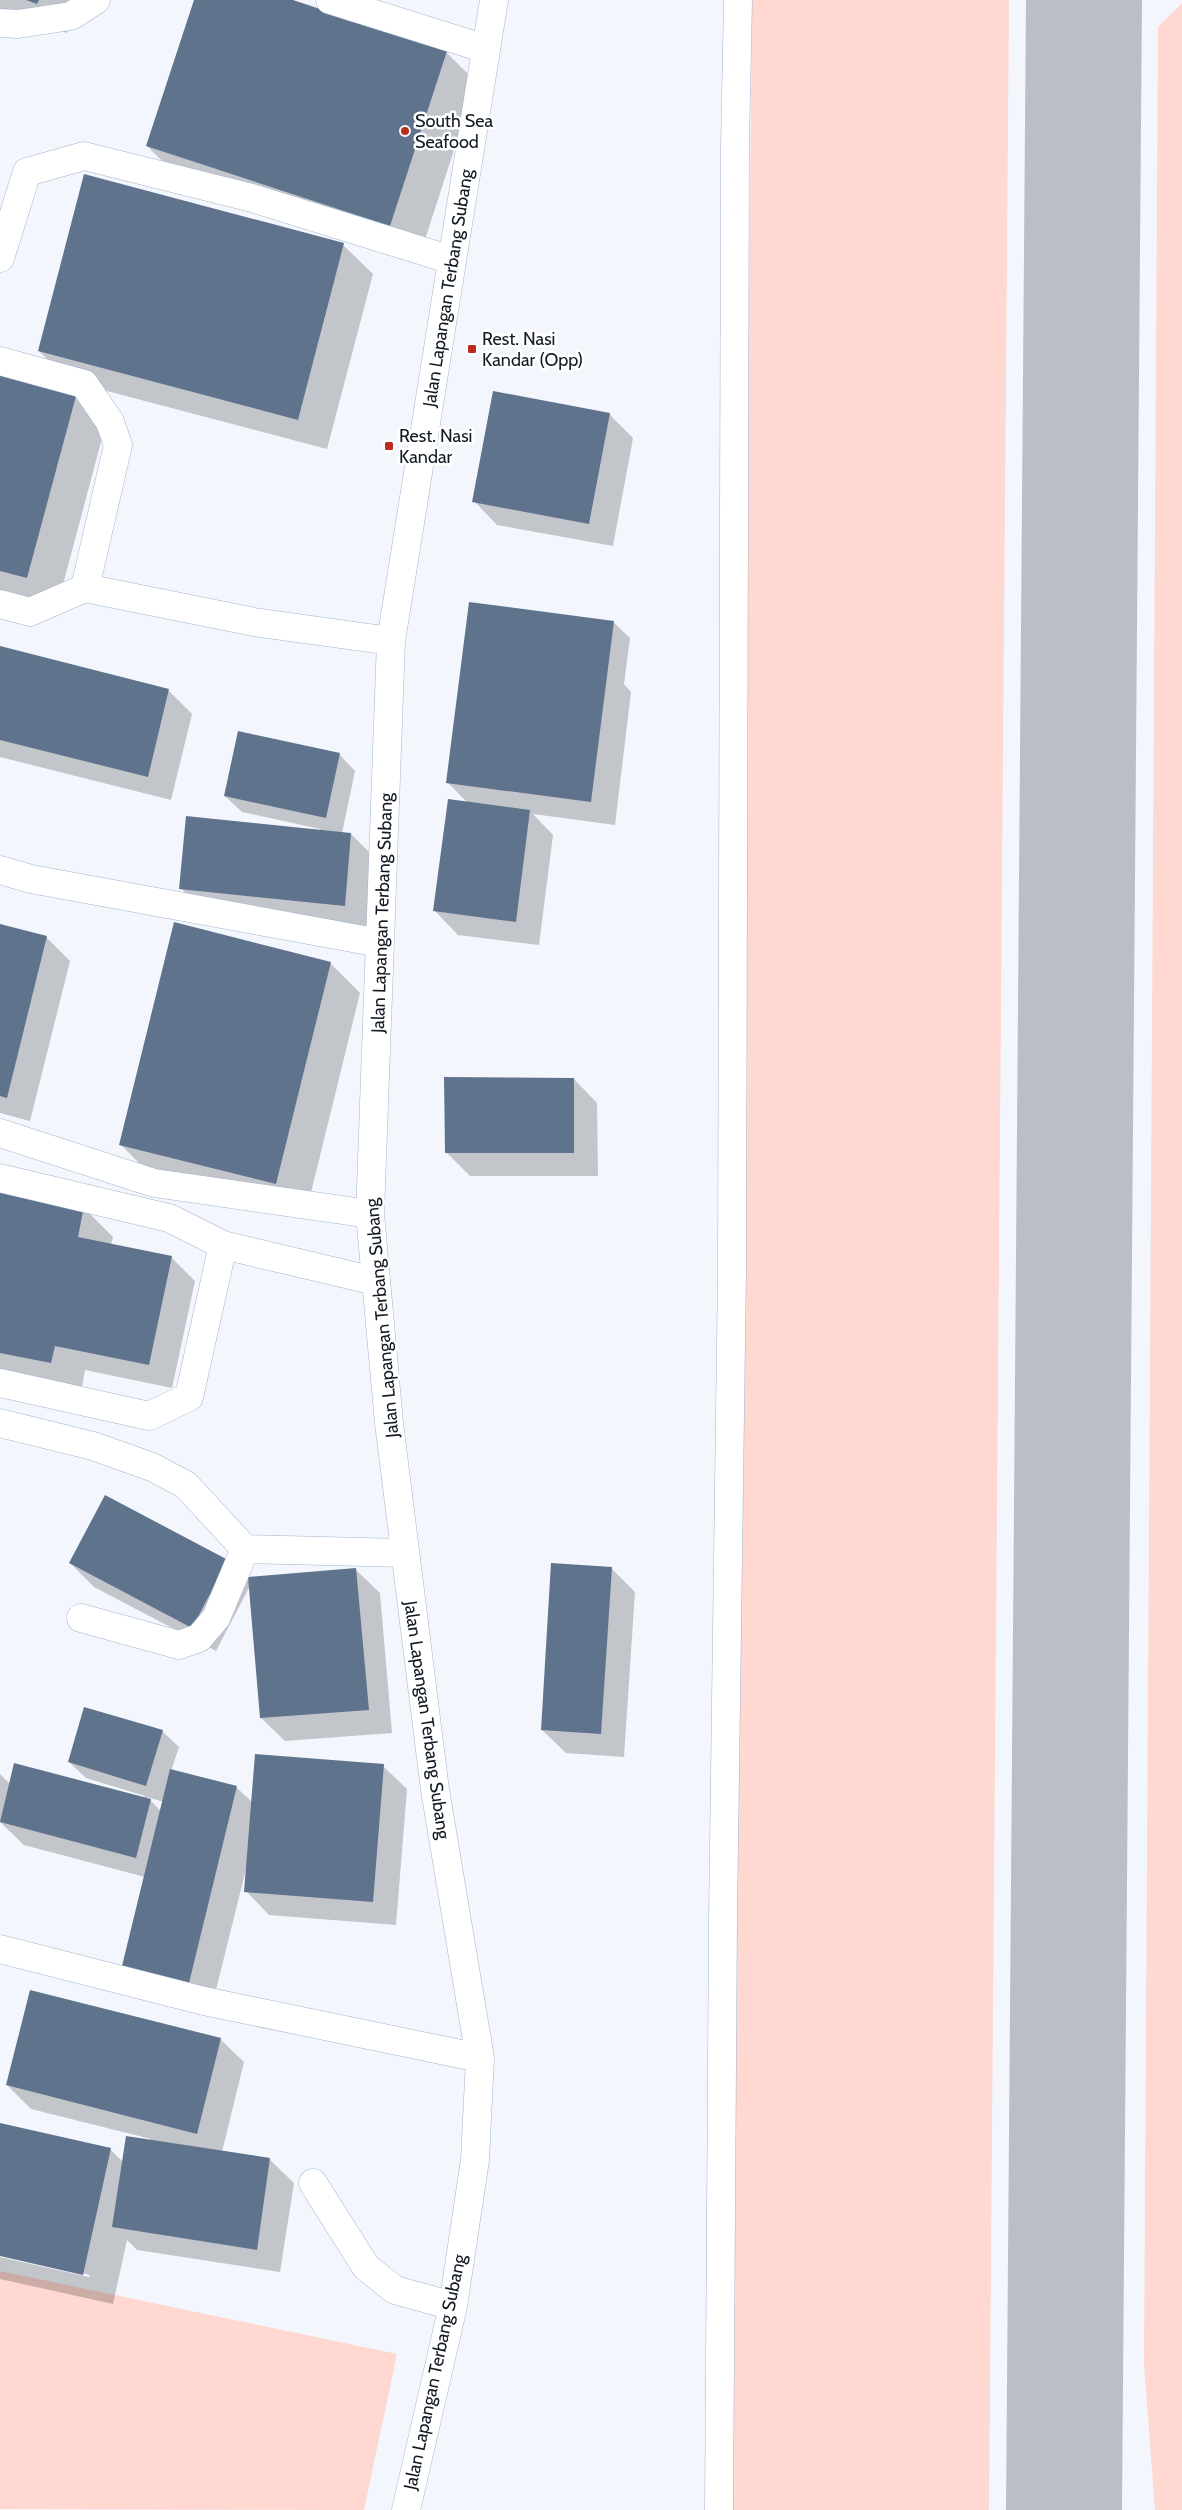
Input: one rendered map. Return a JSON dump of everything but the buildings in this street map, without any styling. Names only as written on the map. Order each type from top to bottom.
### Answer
[{"type":"street","points":[[0,23],[18,24],[71,16],[96,0]]},
{"type":"street","points":[[330,0],[486,49]]},
{"type":"street","name":"Jalan Lapangan Terbang Subang","points":[[406,2510],[452,2306],[475,2160],[480,2058],[435,1790],[405,1553],[375,1281],[370,1214],[391,641],[494,0]]},
{"type":"street","points":[[719,2510],[723,1928],[732,1261],[735,155],[738,0]]},
{"type":"street","points":[[0,258],[27,172],[84,156],[252,198],[452,260]]},
{"type":"street","points":[[0,361],[84,384],[110,422],[118,444],[85,588]]},
{"type":"street","points":[[0,604],[30,612],[85,588],[254,622],[391,641]]},
{"type":"street","points":[[0,870],[31,879],[380,943]]},
{"type":"street","points":[[0,1133],[154,1183],[370,1214]]},
{"type":"street","points":[[0,1178],[169,1218],[223,1245],[375,1281]]},
{"type":"street","points":[[0,1383],[149,1416],[189,1397],[223,1245]]},
{"type":"street","points":[[0,1423],[93,1446],[152,1467],[186,1485],[245,1549],[405,1553]]},
{"type":"street","points":[[81,1618],[179,1645],[199,1638],[216,1618],[245,1549]]},
{"type":"street","points":[[0,1950],[204,2002],[480,2058]]},
{"type":"street","points":[[313,2183],[366,2266],[395,2290],[452,2306]]},
{"type":"shaded area","points":[[752,0],[1009,0],[989,2510],[726,2510]]},
{"type":"shaded area","points":[[1182,3],[1182,2510],[1155,2510],[1144,2364],[1158,27]]},
{"type":"shaded area","points":[[0,2271],[397,2354],[364,2510],[0,2509]]},
{"type":"taxiway","points":[[1064,2510],[1084,0]]},
{"type":"place","name":"South Sea Seafood","points":[[405,131]]},
{"type":"place","name":"Rest. Nasi Kandar (Opp)","points":[[472,349]]},
{"type":"place","name":"Rest. Nasi Kandar","points":[[389,446]]}]
